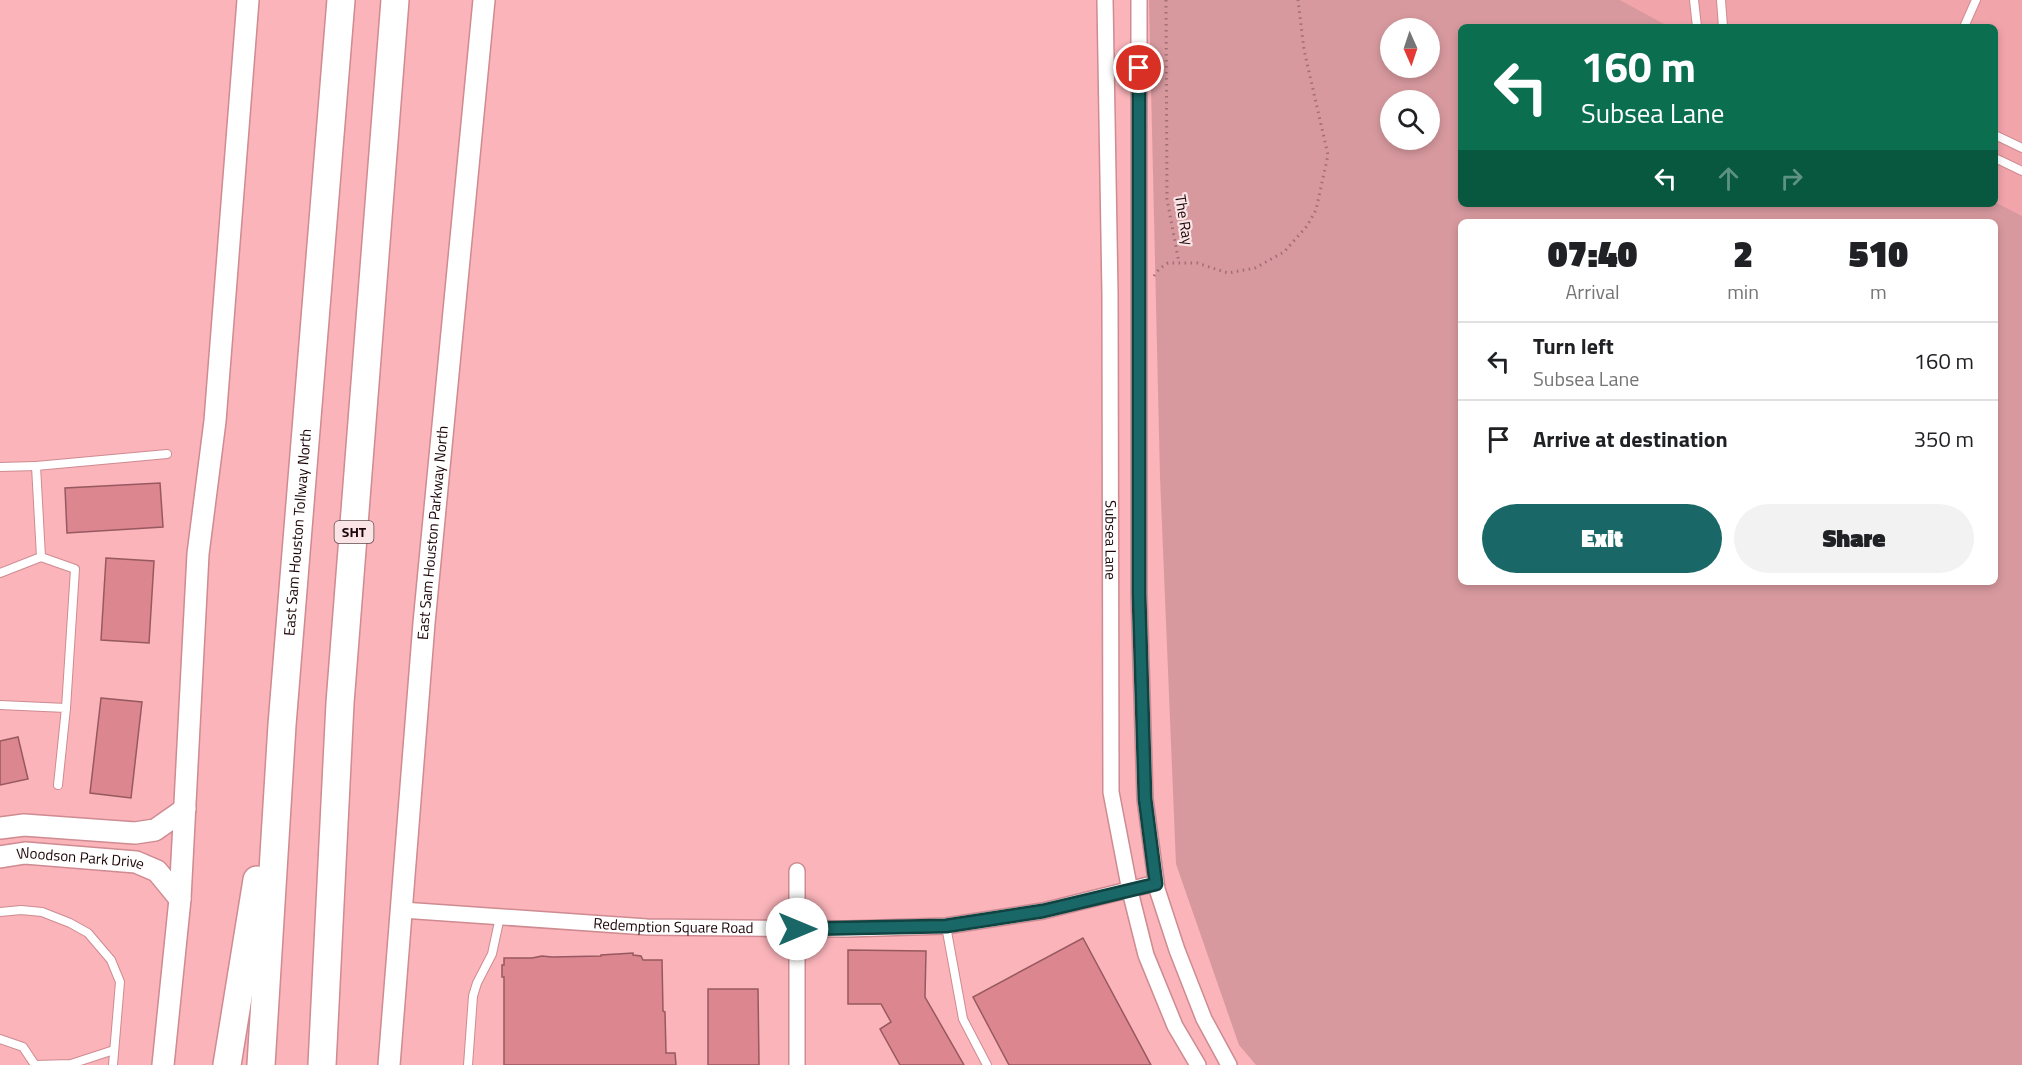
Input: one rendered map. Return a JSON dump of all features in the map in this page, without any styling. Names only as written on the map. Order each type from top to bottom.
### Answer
[{"type":"highway","name":"East Sam Houston Tollway North","points":[[261,1065],[282,724],[341,0]]},
{"type":"highway","name":"SHT","points":[[322,1065],[340,703],[395,0]]},
{"type":"highway","points":[[227,1065],[282,724]]},
{"type":"main road","points":[[163,1065],[180,899],[198,554],[215,413],[249,0]]},
{"type":"main road","name":"East Sam Houston Parkway North","points":[[389,1065],[423,623],[484,0]]},
{"type":"main road","name":"Woodson Park Drive","points":[[0,828],[24,825],[135,833],[155,830],[185,809]]},
{"type":"main road","name":"Woodson Park Drive","points":[[0,857],[25,854],[136,862],[157,871],[180,899]]},
{"type":"street","name":"Subsea Lane","points":[[1105,0],[1110,294],[1111,792],[1130,891],[1146,955],[1175,1026],[1198,1065]]},
{"type":"street","name":"Subsea Lane","points":[[1139,0],[1139,594],[1145,799],[1156,884],[1204,1019],[1229,1065]]},
{"type":"street","points":[[797,871],[797,1065]]},
{"type":"street","name":"Redemption Square Road","points":[[402,910],[610,926],[797,929],[946,926],[1043,911],[1156,884]]},
{"type":"lane","points":[[1694,0],[1697,24]]},
{"type":"lane","points":[[1721,0],[1723,24]]},
{"type":"lane","points":[[1965,24],[1976,0]]},
{"type":"lane","points":[[1998,136],[2022,148]]},
{"type":"lane","points":[[1998,159],[2022,171]]},
{"type":"lane","points":[[0,467],[167,454]]},
{"type":"lane","points":[[36,466],[41,557]]},
{"type":"lane","points":[[0,573],[41,557],[75,569],[66,708],[58,786]]},
{"type":"lane","points":[[0,705],[66,708]]},
{"type":"lane","points":[[0,912],[21,910],[42,912],[70,922],[88,933],[111,960],[120,982],[113,1065]]},
{"type":"lane","points":[[468,1065],[473,996],[492,954],[500,917]]},
{"type":"lane","points":[[946,926],[963,1019],[987,1065]]},
{"type":"lane","points":[[0,1039],[23,1047],[35,1065],[70,1064],[114,1050]]},
{"type":"path","name":"The Ray","points":[[1166,0],[1167,199],[1179,263]]},
{"type":"path","points":[[1138,296],[1159,269],[1168,263],[1197,263],[1228,273],[1255,268],[1284,252],[1307,226],[1316,210],[1328,155],[1304,50],[1298,0]]},
{"type":"shaded area","points":[[1149,0],[1620,0],[1664,24],[1458,24],[1458,207],[1998,207],[1998,204],[2022,216],[2022,1065],[1256,1065],[1239,1045],[1176,864],[1160,477]]},
{"type":"shaded area","points":[[1620,0],[2022,0],[2022,216],[1998,204],[1998,24],[1664,24]]},
{"type":"building","points":[[160,483],[163,527],[67,533],[65,488]]},
{"type":"building","points":[[106,558],[154,561],[149,643],[101,640]]},
{"type":"building","points":[[101,698],[142,702],[131,798],[90,793]]},
{"type":"building","points":[[18,737],[28,779],[0,785],[0,741]]},
{"type":"building","points":[[1083,938],[1151,1065],[1009,1065],[973,997]]},
{"type":"building","points":[[848,950],[926,951],[925,997],[964,1065],[900,1065],[880,1029],[891,1022],[881,1004],[848,1004]]},
{"type":"building","points":[[633,953],[633,955],[641,956],[643,960],[662,960],[666,1053],[675,1053],[676,1065],[504,1065],[502,965],[504,965],[504,958]]},
{"type":"building","points":[[708,989],[758,989],[759,1065],[708,1065]]},
{"type":"route","points":[[797,929],[946,926],[1043,911],[1156,884],[1145,799],[1139,594],[1139,68]]}]
